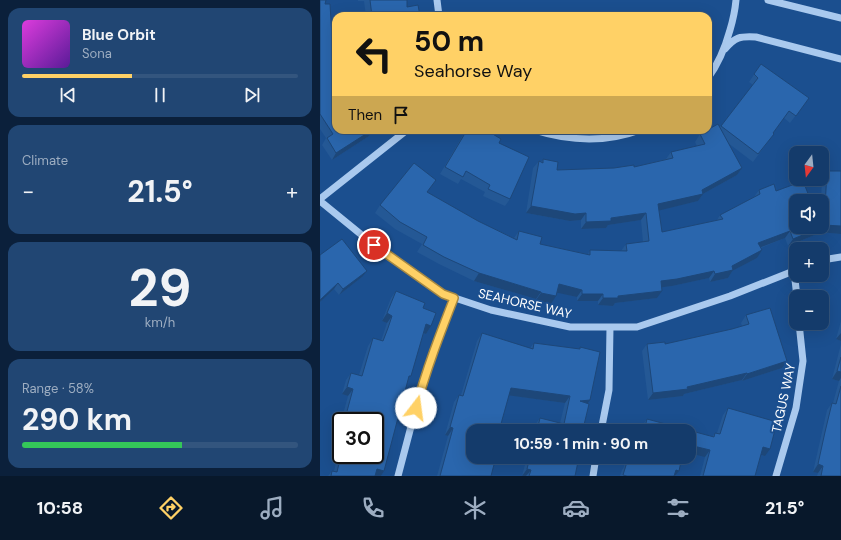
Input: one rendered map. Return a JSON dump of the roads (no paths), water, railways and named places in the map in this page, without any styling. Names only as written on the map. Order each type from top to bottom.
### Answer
[{"type":"street","points":[[437,0],[438,12]]},
{"type":"street","points":[[725,49],[735,11],[736,0]]},
{"type":"street","points":[[768,0],[841,18]]},
{"type":"street","points":[[712,72],[732,40],[744,37],[756,37],[841,59]]},
{"type":"street","points":[[320,200],[402,134]]},
{"type":"street","points":[[548,134],[578,140],[593,140],[626,134]]},
{"type":"street","name":"SEAHORSE WAY","points":[[320,200],[374,245],[443,294],[491,310],[570,327],[637,327],[730,296],[789,272]]},
{"type":"street","points":[[829,259],[841,257]]},
{"type":"street","points":[[398,476],[423,381],[454,298]]},
{"type":"street","points":[[602,424],[609,390],[610,327]]},
{"type":"street","name":"TAGUS WAY","points":[[776,476],[796,408],[804,361],[801,330]]},
{"type":"street","points":[[593,476],[595,464]]}]
